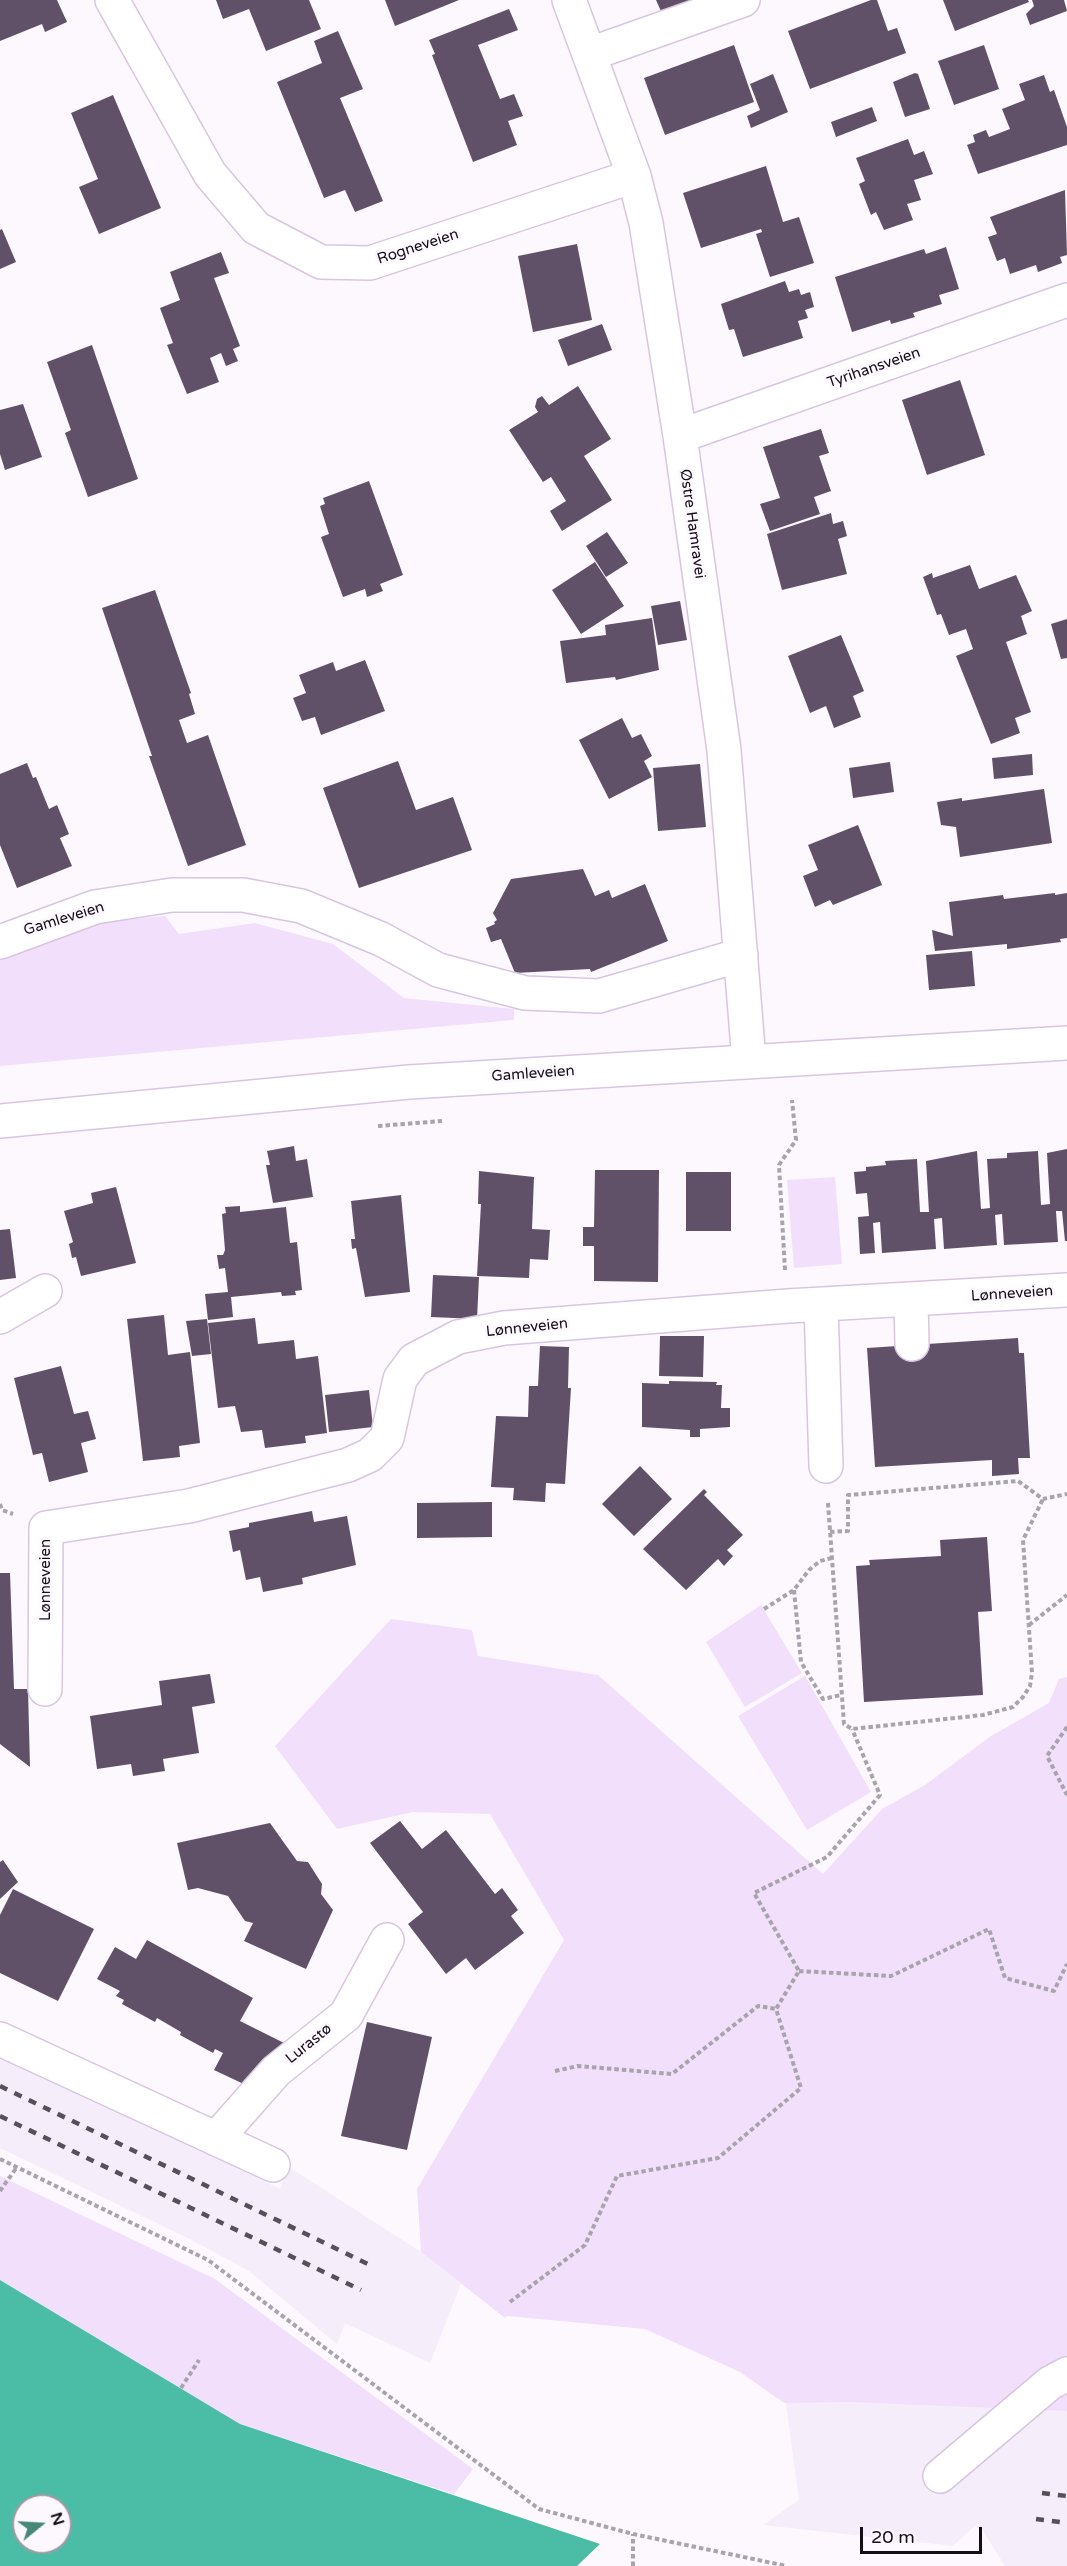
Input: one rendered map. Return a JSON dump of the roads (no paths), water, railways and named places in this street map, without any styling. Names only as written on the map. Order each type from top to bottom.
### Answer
[{"type":"street","name":"Rogneveien","points":[[112,0],[210,174],[256,228],[321,262],[370,263],[634,176]]},
{"type":"street","name":"Østre Hamravei","points":[[569,0],[634,176],[646,223],[680,436],[724,750],[749,1061]]},
{"type":"street","points":[[590,54],[743,0]]},
{"type":"street","name":"Tyrihansveien","points":[[680,436],[1067,300]]},
{"type":"street","name":"Gamleveien","points":[[0,942],[95,907],[171,895],[243,895],[301,906],[381,939],[438,970],[525,993],[599,996],[741,955]]},
{"type":"street","name":"Gamleveien","points":[[0,1121],[409,1082],[1067,1043]]},
{"type":"street","name":"Lønneveien","points":[[45,1689],[46,1528],[189,1506],[348,1465],[370,1455],[387,1438],[400,1380],[414,1360],[458,1338],[504,1328],[788,1306],[1067,1290]]},
{"type":"street","points":[[0,1317],[45,1291]]},
{"type":"street","points":[[911,1300],[912,1344]]},
{"type":"street","points":[[821,1305],[826,1466]]},
{"type":"street","name":"Lurastø","points":[[216,2139],[276,2071],[346,2015],[387,1940]]},
{"type":"street","points":[[0,2039],[273,2166]]},
{"type":"street","points":[[940,2476],[1050,2383],[1067,2374]]},
{"type":"railway","points":[[0,2086],[372,2266]]},
{"type":"railway","points":[[0,2116],[361,2290]]},
{"type":"railway","points":[[1042,2493],[1067,2496]]},
{"type":"railway","points":[[1036,2519],[1067,2523]]}]
